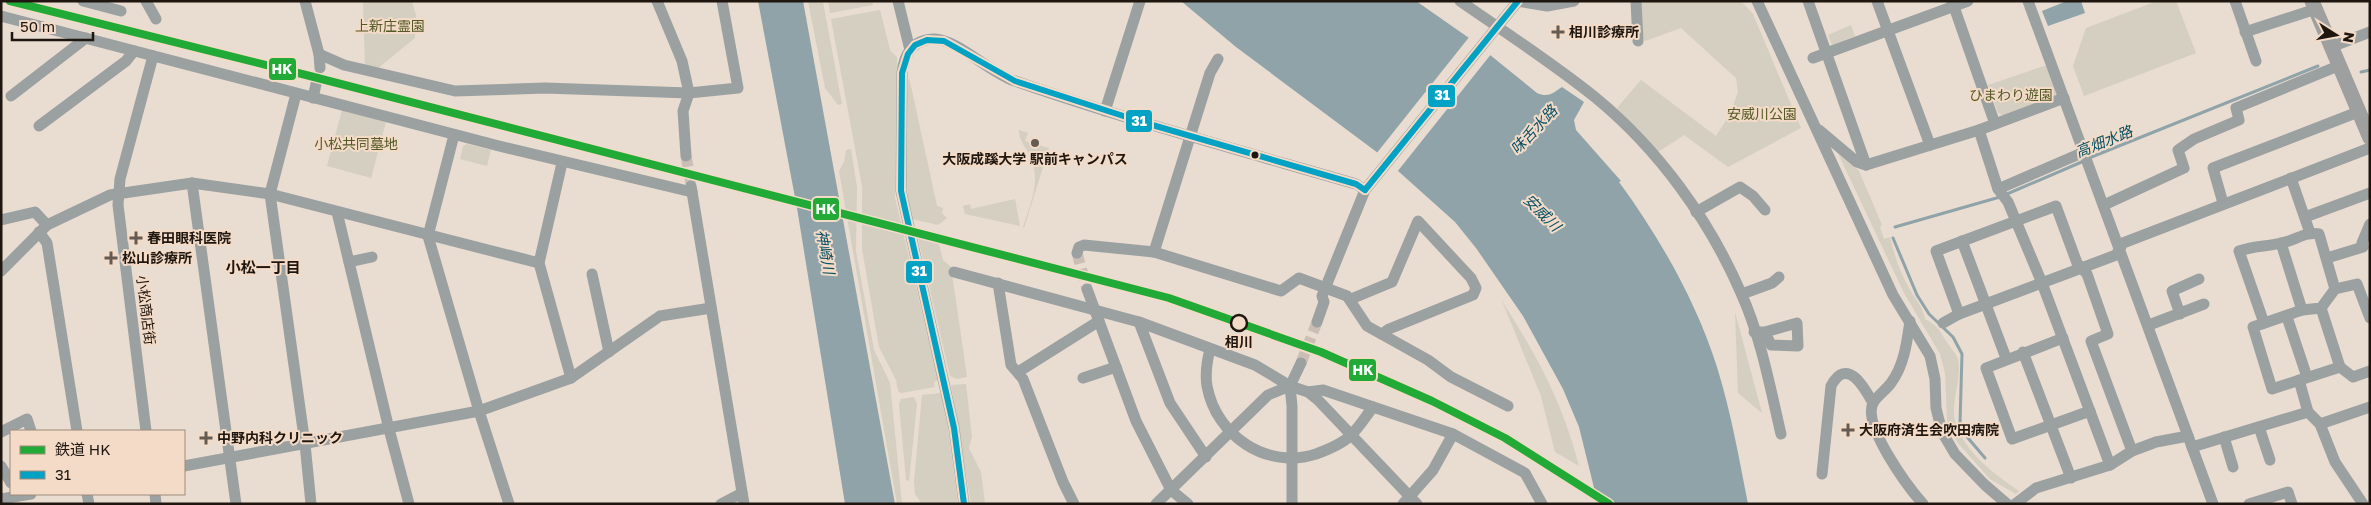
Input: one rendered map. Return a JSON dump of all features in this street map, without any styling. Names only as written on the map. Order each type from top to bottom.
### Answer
[{"type":"main road","points":[[2314,5],[2338,66],[2370,138]]},
{"type":"street","points":[[83,1],[121,11]]},
{"type":"street","points":[[146,1],[156,19]]},
{"type":"street","points":[[305,1],[319,54],[320,68]]},
{"type":"street","points":[[657,1],[682,61],[689,93],[683,111],[686,156]]},
{"type":"street","points":[[319,54],[344,65],[455,91],[545,88],[689,93],[738,88],[722,1]]},
{"type":"street","points":[[898,1],[910,50]]},
{"type":"street","points":[[1105,111],[1140,1]]},
{"type":"street","points":[[1460,1],[1495,29],[1595,98],[1624,124],[1658,160],[1710,233],[1760,332],[1762,354],[1781,434]]},
{"type":"street","points":[[1317,322],[1324,302],[1322,296],[1365,190],[1377,175],[1518,1],[1547,6],[1574,1]]},
{"type":"street","points":[[1636,1],[1638,41]]},
{"type":"street","points":[[1757,1],[1893,295],[1930,356],[1942,432],[1955,454],[1984,485],[2006,504]]},
{"type":"street","points":[[1808,1],[1866,165]]},
{"type":"street","points":[[1877,1],[1930,145]]},
{"type":"street","points":[[1813,58],[1953,4],[1968,1]]},
{"type":"street","points":[[2028,1],[2149,325],[2213,504]]},
{"type":"street","points":[[2235,1],[2256,61]]},
{"type":"street","points":[[1953,4],[1995,124]]},
{"type":"street","points":[[2246,32],[2314,5]]},
{"type":"street","points":[[1,16],[562,162],[691,188],[743,498],[721,504]]},
{"type":"street","points":[[2331,47],[2370,32]]},
{"type":"street","points":[[11,96],[86,38]]},
{"type":"street","points":[[964,504],[954,428],[901,191],[902,73],[904,58],[910,50],[923,40],[942,40],[1012,80],[1189,137],[1356,184],[1365,190]]},
{"type":"street","points":[[39,126],[126,61],[134,51]]},
{"type":"street","name":"小松商店街","points":[[146,430],[118,206],[118,193],[120,179],[153,56]]},
{"type":"street","points":[[1154,252],[1210,73],[1218,59]]},
{"type":"street","points":[[2104,205],[2184,168],[2178,150],[2194,139],[2239,120],[2236,108],[2338,66]]},
{"type":"street","points":[[313,98],[316,84]]},
{"type":"street","points":[[296,94],[270,194],[305,444],[311,504]]},
{"type":"street","points":[[1816,128],[1857,162],[1866,165],[1979,130],[2064,98]]},
{"type":"street","points":[[2223,203],[2213,168],[2358,112]]},
{"type":"street","points":[[1979,130],[1998,191],[2008,202],[2042,283],[2110,465]]},
{"type":"street","points":[[454,135],[428,236],[479,411],[509,504]]},
{"type":"street","points":[[1943,323],[1959,314],[2116,255],[2124,244],[2223,203],[2370,148]]},
{"type":"street","points":[[1998,191],[2086,157]]},
{"type":"street","points":[[562,162],[539,263],[571,378]]},
{"type":"street","points":[[2290,178],[2310,233]]},
{"type":"street","points":[[192,183],[236,504]]},
{"type":"street","points":[[1,271],[43,228],[110,195],[192,183],[270,194],[539,263]]},
{"type":"street","points":[[1696,212],[1740,187],[1753,196],[1765,210]]},
{"type":"street","points":[[2305,217],[2370,193]]},
{"type":"street","points":[[1959,314],[1936,251],[2056,206],[2077,263],[2088,274],[2108,334],[2091,341],[2132,451]]},
{"type":"street","points":[[1,220],[35,212],[43,228],[77,430]]},
{"type":"street","points":[[337,212],[409,504]]},
{"type":"street","points":[[1351,299],[1392,282],[1418,221],[1471,278],[1476,288],[1473,295],[1389,329],[1382,334]]},
{"type":"street","points":[[2327,258],[2363,247],[2362,243],[2370,224]]},
{"type":"street","points":[[2264,323],[2239,251],[2256,245],[2282,243],[2310,233],[2319,234],[2335,289]]},
{"type":"street","points":[[1962,241],[2006,358]]},
{"type":"street","points":[[2282,243],[2302,310]]},
{"type":"street","points":[[1077,253],[1079,247],[1084,245],[1154,252],[1281,291],[1299,278],[1351,299],[1367,326],[1428,360],[1452,377],[1508,406]]},
{"type":"street","points":[[349,262],[372,257]]},
{"type":"street","points":[[954,272],[1139,322],[1255,365],[1290,386],[1308,392],[1352,435],[1410,502],[1433,470],[1453,434]]},
{"type":"street","points":[[592,274],[609,352]]},
{"type":"street","points":[[1742,294],[1772,283],[1779,277]]},
{"type":"street","points":[[2180,314],[2172,291],[2199,279]]},
{"type":"street","points":[[998,283],[1011,365],[1023,380],[1063,482],[1074,504]]},
{"type":"street","points":[[2340,367],[2272,389],[2253,328],[2302,310],[2321,308],[2335,289],[2356,284],[2370,318]]},
{"type":"street","points":[[1087,289],[1136,421],[1171,490],[1188,504]]},
{"type":"street","points":[[2149,325],[2204,304]]},
{"type":"street","points":[[185,466],[479,411],[571,378],[660,316],[711,308]]},
{"type":"street","points":[[2321,308],[2340,367],[2353,377],[2370,371]]},
{"type":"street","points":[[2287,317],[2303,379],[2308,412],[2320,424],[2335,462],[2363,504]]},
{"type":"street","points":[[1018,372],[1098,321]]},
{"type":"street","points":[[1910,321],[1904,356],[1892,382],[1873,403],[1870,415],[1893,466],[1923,504]]},
{"type":"street","points":[[1139,322],[1170,403],[1206,456]]},
{"type":"street","points":[[2062,338],[2006,358],[1986,368],[2012,439],[2090,411]]},
{"type":"street","points":[[1210,349],[1206,370],[1207,386],[1212,402],[1230,432],[1244,444],[1258,452],[1274,457],[1292,458],[1324,452],[1352,435],[1372,406]]},
{"type":"street","points":[[2023,352],[2071,478]]},
{"type":"street","points":[[1292,504],[1290,386],[1301,363]]},
{"type":"street","points":[[1083,378],[1116,367]]},
{"type":"street","points":[[1822,474],[1825,385],[1842,374],[1851,374],[1859,379],[1873,403]]},
{"type":"street","points":[[1156,504],[1268,395],[1290,386]]},
{"type":"street","points":[[1308,392],[1323,390],[1453,434],[1525,474],[1542,504]]},
{"type":"street","points":[[2320,424],[2370,407]]},
{"type":"street","points":[[2015,504],[2036,488],[2110,465],[2132,451],[2156,442],[2190,442],[2224,437],[2308,412]]},
{"type":"street","points":[[1,432],[27,419],[31,430]]},
{"type":"street","points":[[2259,427],[2270,460]]},
{"type":"street","points":[[2224,437],[2233,466]]},
{"type":"street","points":[[1,466],[10,481]]},
{"type":"street","points":[[2253,503],[2288,492],[2292,504]]},
{"type":"street","points":[[1,499],[22,497]]},
{"type":"green space","name":"上新庄霊園","points":[[363,1],[412,1],[416,15],[415,38],[378,68],[365,66]]},
{"type":"green space","points":[[808,1],[823,2],[842,104],[838,105],[825,88]]},
{"type":"green space","points":[[828,1],[872,1],[873,5],[830,13]]},
{"type":"green space","name":"安威川公園","points":[[1639,1],[1741,1],[1753,14],[1801,128],[1728,167],[1684,135],[1658,152],[1617,108],[1641,80],[1716,136],[1730,114],[1738,92],[1736,78],[1681,28],[1645,41],[1641,36]]},
{"type":"green space","points":[[2157,1],[2176,1],[2196,53],[2084,96],[2073,66],[2086,28]]},
{"type":"green space","points":[[880,10],[890,50],[897,57],[895,198],[938,380],[934,382],[935,387],[901,393],[898,391],[896,380],[879,347],[862,249],[862,186],[831,19]]},
{"type":"green space","points":[[1851,25],[1855,36],[1832,45],[1828,35]]},
{"type":"green space","name":"ひまわり遊園","points":[[2047,65],[2057,89],[2055,97],[2004,116],[1998,113],[1988,85]]},
{"type":"green space","points":[[909,77],[937,206],[943,208],[942,213],[947,218],[938,225],[912,219],[906,184],[904,148]]},
{"type":"green space","name":"小松共同墓地","points":[[342,110],[386,122],[371,178],[327,166]]},
{"type":"green space","points":[[1019,130],[1028,133],[1025,141],[1049,148],[1024,228],[1035,185],[1035,176],[1031,158],[1019,134]]},
{"type":"green space","points":[[467,144],[491,150],[487,166],[460,159],[463,146]]},
{"type":"green space","points":[[851,149],[857,187],[856,251],[874,350],[890,383],[902,504],[897,504],[839,171],[844,162],[846,150]]},
{"type":"green space","points":[[1837,151],[1859,171],[1882,225],[1880,227],[1884,239],[1890,237],[1900,270],[1921,307],[1925,319],[1937,328],[1957,357],[1959,371],[1954,413],[1959,432],[1965,443],[1990,470],[2019,491],[2016,494],[1990,479],[1958,443],[1951,432],[1947,421],[1945,373],[1940,354],[1904,293]]},
{"type":"green space","points":[[1015,199],[1020,226],[965,214],[963,206],[970,204],[971,209]]},
{"type":"green space","points":[[918,238],[939,244],[943,260],[951,267],[967,377],[957,379],[950,376]]},
{"type":"green space","points":[[1502,301],[1538,361],[1557,400],[1579,466],[1555,452],[1541,396]]},
{"type":"green space","points":[[1735,312],[1762,413],[1738,393]]},
{"type":"green space","points":[[966,384],[972,437],[969,448],[981,472],[985,504],[971,504],[951,385]]},
{"type":"green space","points":[[941,393],[948,428],[958,504],[922,504],[915,494],[914,481],[922,395]]},
{"type":"green space","points":[[914,397],[917,404],[909,481],[906,480],[899,404],[901,399]]},
{"type":"water","name":"神崎川","points":[[758,1],[803,1],[895,504],[845,504],[797,208]]},
{"type":"water","points":[[1181,1],[1416,1],[1469,38],[1537,93],[1547,95],[1562,87],[1584,102],[1574,120],[1576,130],[1621,181],[1619,182],[1649,225],[1688,294],[1699,318],[1722,384],[1748,504],[1598,504],[1579,427],[1563,389],[1523,316],[1476,248],[1455,222],[1378,153],[1236,47]]},
{"type":"water","points":[[2067,1],[2081,1],[2085,13],[2048,26],[2042,11]]},
{"type":"pier","points":[[1470,36],[1492,53],[1397,172],[1376,154]]},
{"type":"waterway","name":"高畑水路","points":[[2089,158],[2318,66]]},
{"type":"waterway","name":"高畑水路","points":[[2361,72],[2370,70]]},
{"type":"waterway","name":"高畑水路","points":[[1895,227],[2000,197],[2084,161]]},
{"type":"waterway","points":[[1893,238],[1917,295],[1929,314],[1953,337],[1962,354],[1960,423],[1968,438],[1985,458]]},
{"type":"tunnel","points":[[686,156],[691,184]]},
{"type":"tunnel","points":[[1077,253],[1087,289]]},
{"type":"tunnel","points":[[1301,363],[1317,322]]},
{"type":"rail line","name":"HK","points":[[10,1],[306,75],[1169,298],[1321,352],[1432,401],[1505,438],[1609,504]]},
{"type":"transit line","name":"31","points":[[1365,190],[1518,1]]},
{"type":"transit line","name":"31","points":[[964,504],[954,428],[901,191],[902,73],[908,54],[915,45],[927,40],[944,41],[1015,81],[1142,122],[1356,184],[1365,190]]},
{"type":"place","name":"相川診療所","points":[[1558,32]]},
{"type":"place","name":"大阪成蹊大学 駅前キャンパス","points":[[1035,143]]},
{"type":"place","name":"春田眼科医院","points":[[136,238]]},
{"type":"place","name":"松山診療所","points":[[111,258]]},
{"type":"place","name":"相川","points":[[1239,323]]},
{"type":"place","name":"大阪府済生会吹田病院","points":[[1848,430]]},
{"type":"place","name":"中野内科クリニック","points":[[206,438]]},
{"type":"district","name":"小松一丁目","points":[[263,268]]},
{"type":"water label","name":"味舌水路","points":[[1534,130]]},
{"type":"water label","name":"安威川","points":[[1542,213]]}]
